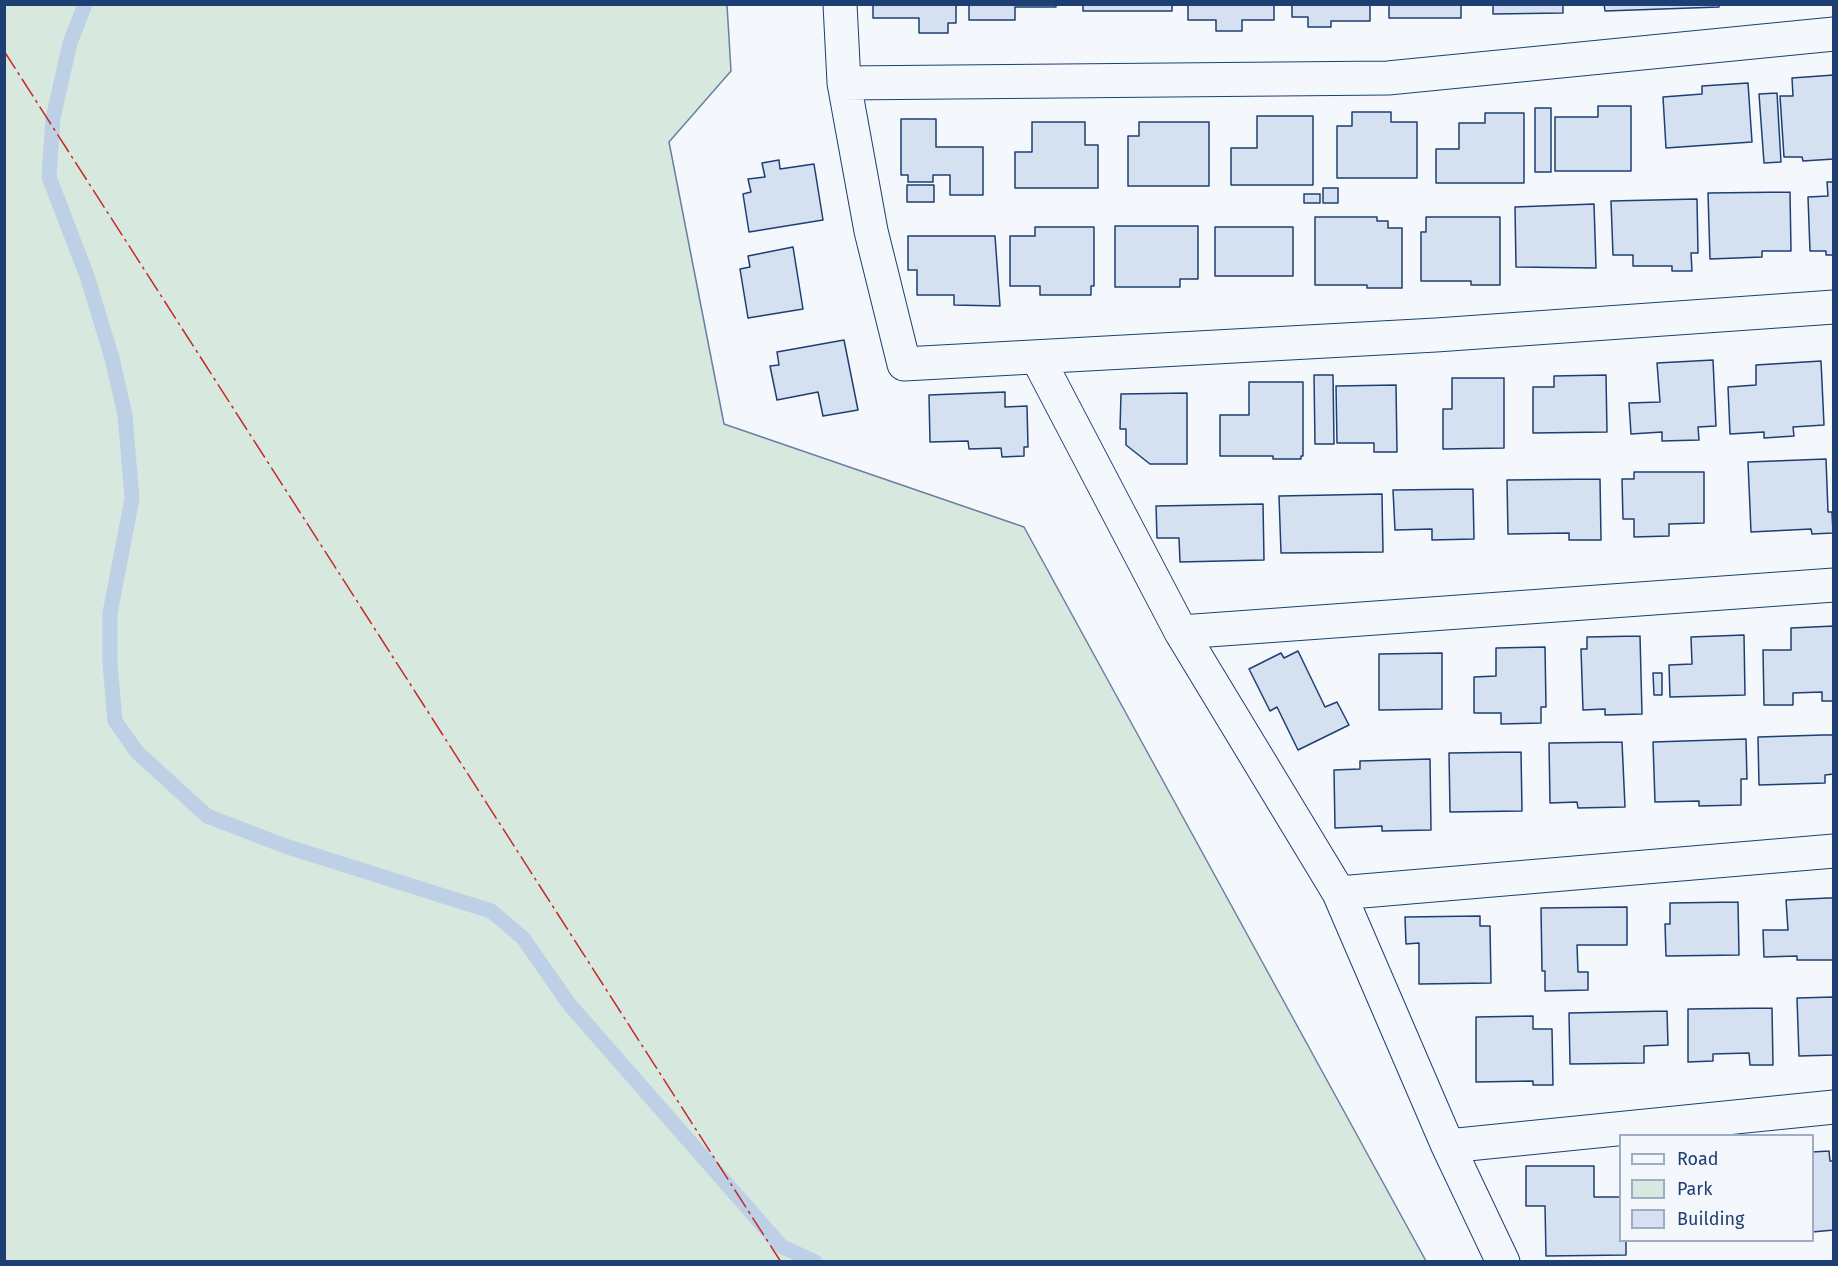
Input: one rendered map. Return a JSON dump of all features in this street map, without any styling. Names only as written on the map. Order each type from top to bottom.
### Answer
[{"type":"street","points":[[840,4],[844,82],[871,231],[904,364],[1436,336],[1833,307]]},
{"type":"street","points":[[844,82],[1388,78],[1833,34]]},
{"type":"street","points":[[1037,357],[1181,632],[1339,893],[1448,1146],[1503,1262]]},
{"type":"street","points":[[1181,632],[1833,585]]},
{"type":"street","points":[[1339,893],[1833,850]]},
{"type":"street","points":[[1448,1146],[1833,1107]]},
{"type":"green space","points":[[5,4],[727,5],[731,71],[669,142],[724,424],[1024,527],[1426,1261],[5,1261]]},
{"type":"building","points":[[873,4],[956,4],[956,23],[948,23],[948,33],[919,33],[919,18],[873,18]]},
{"type":"building","points":[[969,4],[1056,4],[1056,7],[1015,7],[1015,20],[969,20]]},
{"type":"building","points":[[1083,4],[1172,4],[1172,11],[1083,11]]},
{"type":"building","points":[[1188,4],[1274,4],[1274,20],[1242,20],[1242,31],[1216,31],[1216,20],[1188,20]]},
{"type":"building","points":[[1292,4],[1370,4],[1370,21],[1331,21],[1331,27],[1308,27],[1308,17],[1292,17]]},
{"type":"building","points":[[1389,4],[1461,4],[1461,18],[1389,18]]},
{"type":"building","points":[[1493,4],[1563,4],[1563,13],[1493,14]]},
{"type":"building","points":[[1604,4],[1719,4],[1719,7],[1605,11]]},
{"type":"building","points":[[1834,75],[1834,159],[1803,161],[1802,157],[1784,157],[1780,96],[1793,96],[1792,78]]},
{"type":"building","points":[[1748,83],[1752,142],[1666,148],[1663,97],[1702,94],[1702,86]]},
{"type":"building","points":[[1777,93],[1781,162],[1764,163],[1759,94]]},
{"type":"building","points":[[1598,106],[1631,106],[1631,171],[1555,171],[1555,117],[1598,117]]},
{"type":"building","points":[[1535,108],[1551,108],[1551,172],[1535,172]]},
{"type":"building","points":[[1352,112],[1391,112],[1391,122],[1417,122],[1417,178],[1337,178],[1337,126],[1352,126]]},
{"type":"building","points":[[1485,113],[1524,113],[1524,183],[1436,183],[1436,149],[1459,149],[1459,123],[1485,123]]},
{"type":"building","points":[[1257,116],[1313,116],[1313,185],[1231,185],[1231,148],[1257,148]]},
{"type":"building","points":[[901,119],[936,119],[936,147],[983,147],[983,195],[950,195],[950,175],[933,175],[933,182],[908,182],[908,175],[901,175]]},
{"type":"building","points":[[1032,122],[1085,122],[1085,145],[1098,145],[1098,188],[1015,188],[1015,152],[1032,152]]},
{"type":"building","points":[[1139,122],[1209,122],[1209,186],[1128,186],[1128,136],[1139,136]]},
{"type":"building","points":[[779,160],[780,169],[814,164],[823,220],[749,232],[743,194],[751,192],[748,179],[765,177],[762,163]]},
{"type":"building","points":[[1827,182],[1834,182],[1834,255],[1826,255],[1826,251],[1810,251],[1808,197],[1828,196]]},
{"type":"building","points":[[907,185],[934,185],[934,202],[907,202]]},
{"type":"building","points":[[1323,188],[1338,188],[1338,203],[1323,203]]},
{"type":"building","points":[[1790,192],[1791,251],[1762,251],[1762,257],[1710,259],[1708,193]]},
{"type":"building","points":[[1304,194],[1320,194],[1320,203],[1304,203]]},
{"type":"building","points":[[1697,199],[1698,253],[1691,253],[1692,271],[1672,271],[1672,266],[1633,266],[1633,255],[1613,255],[1611,201]]},
{"type":"building","points":[[1594,204],[1596,268],[1516,267],[1515,207]]},
{"type":"building","points":[[1315,217],[1377,217],[1377,221],[1388,221],[1388,228],[1402,228],[1402,288],[1315,285]]},
{"type":"building","points":[[1426,217],[1500,217],[1500,285],[1471,285],[1471,281],[1421,281],[1421,232],[1426,232]]},
{"type":"building","points":[[1115,226],[1198,226],[1198,279],[1180,279],[1180,287],[1115,287]]},
{"type":"building","points":[[1035,227],[1094,227],[1094,286],[1091,286],[1091,295],[1040,295],[1040,286],[1010,286],[1010,236],[1035,236]]},
{"type":"building","points":[[1215,227],[1293,227],[1293,276],[1215,276]]},
{"type":"building","points":[[908,236],[995,236],[1000,306],[954,305],[954,295],[917,295],[917,270],[908,270]]},
{"type":"building","points":[[793,247],[803,309],[748,318],[740,269],[750,267],[748,256]]},
{"type":"building","points":[[844,340],[858,410],[823,416],[818,392],[777,400],[770,366],[779,365],[777,352]]},
{"type":"building","points":[[1713,360],[1716,426],[1698,427],[1699,440],[1662,441],[1662,432],[1631,434],[1629,403],[1660,402],[1657,363]]},
{"type":"building","points":[[1821,361],[1824,425],[1793,427],[1794,436],[1764,438],[1764,432],[1730,434],[1728,387],[1756,385],[1756,365]]},
{"type":"building","points":[[1314,375],[1333,375],[1334,444],[1315,444]]},
{"type":"building","points":[[1606,375],[1607,432],[1533,433],[1533,387],[1554,387],[1554,376]]},
{"type":"building","points":[[1452,378],[1504,378],[1504,448],[1443,449],[1443,409],[1452,409]]},
{"type":"building","points":[[1249,382],[1303,382],[1303,456],[1301,459],[1273,459],[1273,456],[1220,456],[1220,415],[1249,415]]},
{"type":"building","points":[[1396,385],[1397,452],[1374,452],[1374,443],[1337,443],[1336,386]]},
{"type":"building","points":[[1005,392],[1005,407],[1027,406],[1028,447],[1024,447],[1024,456],[1002,457],[1001,448],[969,449],[968,441],[930,442],[929,395]]},
{"type":"building","points":[[1187,393],[1187,464],[1150,464],[1126,445],[1126,429],[1120,429],[1121,394]]},
{"type":"building","points":[[1826,459],[1828,512],[1832,512],[1833,533],[1812,534],[1811,529],[1751,532],[1748,462]]},
{"type":"building","points":[[1634,472],[1704,472],[1704,523],[1669,524],[1669,536],[1634,537],[1634,519],[1623,519],[1622,479],[1634,479]]},
{"type":"building","points":[[1600,479],[1601,540],[1569,540],[1569,533],[1508,534],[1507,480]]},
{"type":"building","points":[[1473,489],[1474,539],[1432,540],[1432,529],[1395,530],[1393,490]]},
{"type":"building","points":[[1382,494],[1383,552],[1281,553],[1279,496]]},
{"type":"building","points":[[1263,504],[1264,560],[1180,562],[1179,538],[1157,538],[1156,506]]},
{"type":"building","points":[[1834,626],[1834,701],[1822,701],[1822,692],[1793,693],[1793,705],[1764,705],[1763,650],[1791,650],[1791,628]]},
{"type":"building","points":[[1744,635],[1745,695],[1670,697],[1669,665],[1692,664],[1691,637]]},
{"type":"building","points":[[1640,636],[1642,714],[1605,715],[1605,709],[1583,710],[1581,649],[1587,649],[1587,637]]},
{"type":"building","points":[[1545,647],[1546,707],[1541,707],[1541,723],[1501,724],[1501,713],[1474,713],[1474,677],[1496,676],[1496,648]]},
{"type":"building","points":[[1298,651],[1325,707],[1337,702],[1349,725],[1298,750],[1277,707],[1270,711],[1249,669],[1281,653],[1284,658]]},
{"type":"building","points":[[1442,653],[1442,709],[1379,710],[1379,654]]},
{"type":"building","points":[[1653,673],[1662,673],[1662,695],[1654,695]]},
{"type":"building","points":[[1834,735],[1834,774],[1825,775],[1825,783],[1759,785],[1758,737]]},
{"type":"building","points":[[1746,739],[1747,779],[1741,779],[1741,805],[1699,806],[1699,801],[1655,802],[1653,742]]},
{"type":"building","points":[[1622,742],[1625,807],[1578,808],[1577,802],[1550,803],[1549,743]]},
{"type":"building","points":[[1521,752],[1522,811],[1450,812],[1449,753]]},
{"type":"building","points":[[1430,759],[1431,830],[1382,831],[1382,826],[1335,828],[1334,770],[1360,769],[1360,761]]},
{"type":"building","points":[[1834,898],[1834,960],[1797,960],[1797,956],[1764,957],[1763,930],[1788,930],[1786,900]]},
{"type":"building","points":[[1738,902],[1739,955],[1666,956],[1665,924],[1670,924],[1670,903]]},
{"type":"building","points":[[1627,907],[1627,945],[1577,945],[1578,972],[1588,972],[1588,990],[1545,991],[1545,971],[1542,971],[1541,908]]},
{"type":"building","points":[[1480,916],[1480,926],[1490,926],[1491,983],[1419,984],[1419,943],[1406,944],[1405,917]]},
{"type":"building","points":[[1834,997],[1834,1055],[1799,1056],[1797,998]]},
{"type":"building","points":[[1772,1008],[1773,1065],[1750,1065],[1749,1053],[1713,1054],[1713,1061],[1688,1062],[1688,1009]]},
{"type":"building","points":[[1667,1011],[1668,1045],[1644,1046],[1644,1063],[1570,1064],[1569,1013]]},
{"type":"building","points":[[1533,1016],[1533,1029],[1552,1029],[1553,1085],[1533,1085],[1533,1081],[1476,1082],[1476,1017]]},
{"type":"building","points":[[1829,1151],[1830,1161],[1834,1161],[1834,1230],[1814,1232],[1814,1152]]},
{"type":"building","points":[[1526,1166],[1594,1166],[1594,1197],[1619,1197],[1619,1242],[1626,1242],[1626,1255],[1546,1256],[1545,1206],[1526,1206]]},
{"type":"waterway","points":[[85,4],[70,43],[53,118],[49,177],[87,276],[112,358],[125,415],[132,499],[110,613],[110,664],[115,721],[137,752],[207,816],[285,846],[491,911],[523,938],[569,1004],[781,1246],[815,1262]]},
{"type":"power","points":[[4,51],[781,1262]]}]
